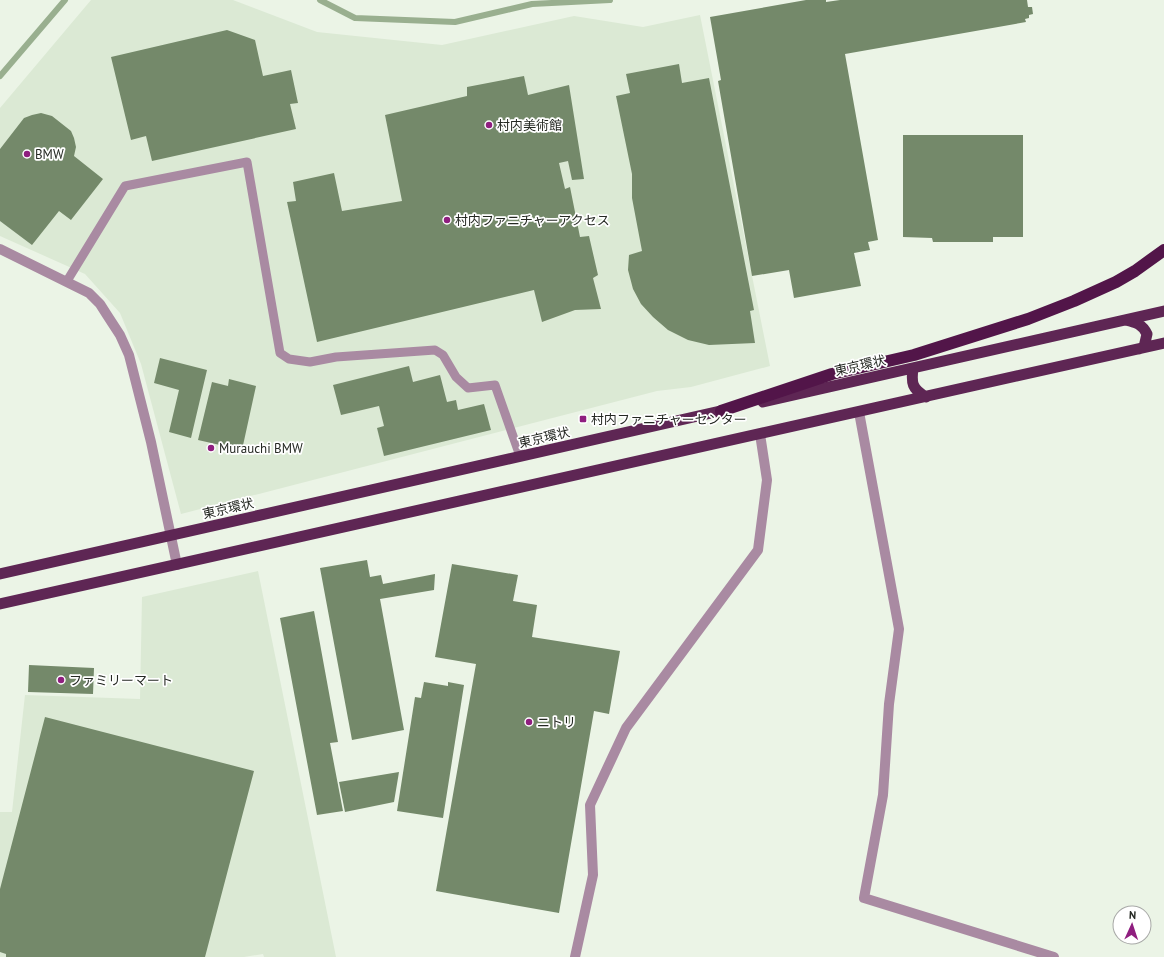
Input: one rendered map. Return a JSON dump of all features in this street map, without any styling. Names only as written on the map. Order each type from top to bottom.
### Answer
[{"type":"highway","points":[[721,411],[832,374],[914,355],[1028,319],[1074,301],[1116,282],[1135,271],[1164,250]]},
{"type":"highway","name":"東京環状","points":[[0,574],[1164,311]]},
{"type":"highway","points":[[1125,320],[1141,325],[1147,334],[1144,347],[1139,349]]},
{"type":"highway","points":[[0,604],[1164,343]]},
{"type":"highway","points":[[913,368],[911,380],[918,392],[926,397]]},
{"type":"street","points":[[0,249],[43,271],[67,281],[88,293],[100,304],[120,335],[129,355],[151,442],[177,565]]},
{"type":"street","points":[[859,412],[899,629],[888,704],[883,795],[864,898],[1054,957]]},
{"type":"street","points":[[575,957],[593,876],[590,805],[626,728],[758,550],[767,480],[760,434]]},
{"type":"lane","points":[[67,281],[125,186],[247,162],[280,353],[289,359],[310,362],[336,357],[435,350],[443,355],[456,377],[468,388],[495,385],[520,456]]},
{"type":"shaded area","name":"村内ファニチャーアクセス","points":[[91,0],[233,0],[317,32],[442,45],[574,16],[643,27],[700,15],[770,366],[691,387],[657,391],[181,514],[141,364],[120,313],[85,274],[0,236],[0,108]]},
{"type":"shaded area","points":[[258,571],[336,957],[264,957],[263,954],[244,957],[0,957],[0,812],[12,812],[25,695],[140,699],[142,597]]},
{"type":"building","points":[[806,0],[826,0],[826,2],[840,0],[1027,0],[1028,7],[1032,7],[1033,14],[1029,15],[1029,18],[1025,19],[1026,22],[845,54],[878,240],[868,242],[870,250],[854,253],[861,286],[794,298],[789,270],[752,276],[718,81],[721,80],[710,17]]},
{"type":"building","points":[[227,30],[255,40],[263,76],[291,70],[298,103],[290,104],[296,129],[152,161],[146,136],[131,140],[111,57]]},
{"type":"building","points":[[679,64],[682,83],[709,78],[754,310],[750,311],[755,343],[709,345],[688,340],[668,330],[653,317],[641,304],[633,289],[628,270],[629,255],[642,251],[632,198],[632,174],[616,96],[630,93],[626,74]]},
{"type":"building","points":[[524,76],[528,95],[569,85],[584,179],[572,180],[568,161],[559,163],[565,189],[570,187],[580,237],[589,236],[598,275],[593,278],[601,309],[575,310],[542,322],[534,290],[317,342],[287,202],[296,201],[293,182],[334,173],[342,211],[402,201],[385,115],[467,96],[467,87]]},
{"type":"building","points":[[41,113],[52,116],[71,131],[76,147],[74,156],[103,179],[71,220],[59,211],[32,245],[0,221],[0,149],[24,118]]},
{"type":"building","points":[[903,135],[1023,135],[1023,237],[993,237],[993,242],[933,242],[932,238],[903,237]]},
{"type":"building","points":[[160,358],[207,370],[191,438],[169,432],[179,390],[154,383]]},
{"type":"building","points":[[409,366],[413,382],[440,375],[447,402],[456,400],[458,410],[484,404],[491,430],[384,456],[377,428],[384,426],[379,406],[341,415],[333,385]]},
{"type":"building","points":[[229,379],[256,386],[242,450],[198,440],[212,382],[228,386]]},
{"type":"building","points":[[367,560],[370,577],[381,575],[383,584],[435,574],[434,590],[380,599],[404,730],[352,740],[320,568]]},
{"type":"building","points":[[452,564],[518,575],[513,601],[537,605],[532,637],[620,651],[609,714],[594,711],[559,913],[436,891],[476,664],[435,657]]},
{"type":"building","points":[[314,611],[338,742],[330,743],[343,811],[317,815],[280,618]]},
{"type":"building","name":"ファミリーマート","points":[[29,665],[94,668],[93,694],[28,692]]},
{"type":"building","points":[[424,682],[448,686],[448,682],[464,685],[443,818],[397,811],[415,697],[421,698]]},
{"type":"building","points":[[45,717],[254,771],[205,957],[6,957],[6,954],[0,952],[0,889]]},
{"type":"building","points":[[399,772],[394,802],[345,812],[339,782]]},
{"type":"waterway","points":[[0,76],[65,0]]},
{"type":"waterway","points":[[320,0],[355,18],[455,22],[532,4],[610,0]]},
{"type":"place","name":"村内美術館","points":[[489,125]]},
{"type":"place","name":"BMW","points":[[27,154]]},
{"type":"place","name":"村内ファニチャーアクセス","points":[[447,220]]},
{"type":"place","name":"村内ファニチャーセンター","points":[[583,419]]},
{"type":"place","name":"Murauchi BMW","points":[[211,448]]},
{"type":"place","name":"ファミリーマート","points":[[61,680]]},
{"type":"place","name":"ニトリ","points":[[529,722]]}]
